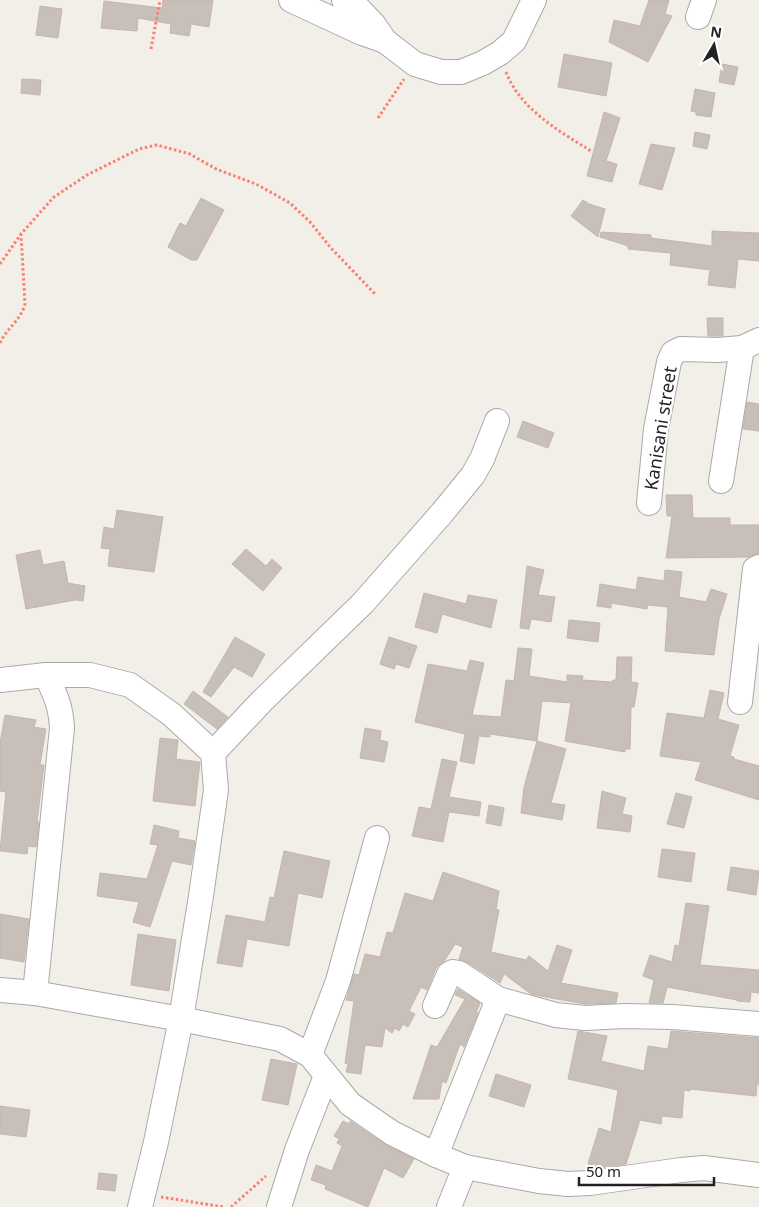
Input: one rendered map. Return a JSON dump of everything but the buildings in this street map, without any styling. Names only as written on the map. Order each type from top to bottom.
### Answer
[{"type":"street","points":[[291,0],[362,33],[385,41]]},
{"type":"street","points":[[344,0],[357,7],[374,25],[385,41],[415,64],[440,72],[461,72],[483,63],[500,53],[514,41],[534,0]]},
{"type":"street","points":[[721,481],[751,344]]},
{"type":"street","name":"Kanisani street","points":[[649,503],[656,429],[669,362],[673,352],[681,349],[718,350],[751,344]]},
{"type":"street","points":[[213,753],[268,694],[363,603],[442,514],[473,475],[482,459],[496,421]]},
{"type":"street","points":[[740,702],[755,570],[759,567]]},
{"type":"street","points":[[35,993],[62,728],[61,711],[46,675]]},
{"type":"street","points":[[0,680],[46,675],[90,675],[130,685],[171,714],[213,753],[216,790],[201,896],[181,1019],[142,1200]]},
{"type":"street","points":[[310,1055],[338,981],[377,838]]},
{"type":"street","points":[[435,1006],[449,974],[453,972],[459,973],[498,999],[556,1015],[585,1018],[624,1016],[673,1017],[759,1024]]},
{"type":"street","points":[[0,990],[35,993],[280,1039],[310,1055],[350,1104],[392,1133],[465,1167],[539,1181],[568,1184],[590,1183],[704,1168],[759,1175]]},
{"type":"street","points":[[436,1155],[498,999]]},
{"type":"street","points":[[279,1207],[297,1150],[326,1076]]},
{"type":"street","points":[[449,1207],[465,1167]]},
{"type":"path","points":[[151,49],[160,0]]},
{"type":"path","points":[[500,53],[508,76],[523,101],[554,127],[591,151]]},
{"type":"path","points":[[378,118],[415,64]]},
{"type":"path","points":[[0,264],[21,234],[54,197],[87,175],[139,149],[157,145],[190,154],[216,169],[256,184],[290,203],[310,222],[330,247],[376,295]]},
{"type":"path","points":[[0,343],[8,330],[22,315],[25,304],[21,234]]},
{"type":"path","points":[[230,1207],[267,1175]]},
{"type":"path","points":[[142,1200],[181,1201],[224,1207]]}]
